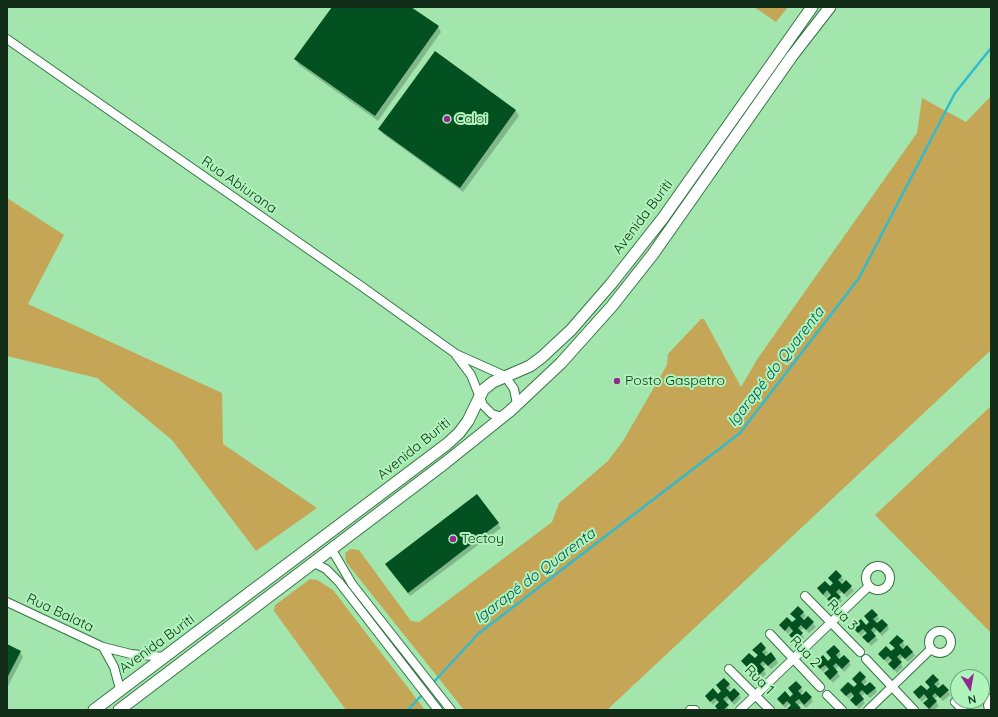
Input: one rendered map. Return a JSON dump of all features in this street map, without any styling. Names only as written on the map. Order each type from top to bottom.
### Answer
[{"type":"main road","name":"Avenida Buriti","points":[[94,710],[447,444],[459,433],[468,421],[479,397],[484,390],[493,382],[504,376],[530,366],[571,330],[611,284],[663,218],[812,7]]},
{"type":"main road","name":"Avenida Buriti","points":[[119,710],[445,463],[540,384],[585,337],[649,260],[792,56],[830,7]]},
{"type":"street","name":"Rua Abiurana","points":[[7,39],[402,314],[456,354],[504,376]]},
{"type":"street","name":"Rua Abiurana","points":[[456,354],[471,375],[479,397],[487,410],[492,414],[502,417]]},
{"type":"street","points":[[504,376],[514,389],[517,404]]},
{"type":"street","points":[[332,550],[350,580],[451,710]]},
{"type":"street","points":[[314,563],[326,569],[339,582],[438,710]]},
{"type":"street","points":[[740,710],[869,586]]},
{"type":"street","name":"Rua 3","points":[[805,596],[860,652]]},
{"type":"street","name":"Rua Balata","points":[[7,602],[103,647],[131,654],[164,657]]},
{"type":"street","name":"Rua 2","points":[[770,634],[820,687]]},
{"type":"street","name":"Rua Balata","points":[[103,647],[114,667],[120,690]]},
{"type":"street","points":[[868,710],[931,649]]},
{"type":"street","points":[[866,659],[914,710]]},
{"type":"street","name":"Rua 1","points":[[729,669],[770,710]]},
{"type":"street","points":[[827,695],[842,710]]},
{"type":"street","points":[[989,710],[988,705],[991,699]]},
{"type":"shaded area","points":[[754,7],[788,7],[776,22]]},
{"type":"shaded area","points":[[991,96],[991,350],[607,710],[464,710],[346,562],[345,553],[351,549],[359,550],[411,621],[419,622],[552,522],[559,503],[608,461],[623,441],[667,365],[668,354],[701,319],[704,319],[741,387],[758,358],[917,133],[922,98],[966,122]]},
{"type":"shaded area","points":[[7,198],[64,235],[28,304],[222,393],[223,444],[317,508],[256,551],[172,440],[97,378],[7,356]]},
{"type":"shaded area","points":[[991,406],[991,633],[875,515]]},
{"type":"shaded area","points":[[310,579],[317,580],[333,590],[425,710],[346,710],[274,611],[275,605]]},
{"type":"building","points":[[332,7],[411,7],[439,26],[375,116],[294,59]]},
{"type":"building","name":"Caloi","points":[[435,51],[516,110],[460,188],[378,129]]},
{"type":"building","points":[[477,494],[499,523],[408,593],[385,564]]},
{"type":"building","points":[[836,570],[842,576],[838,580],[842,584],[846,580],[852,586],[844,594],[839,589],[836,592],[841,597],[833,605],[827,599],[831,595],[827,590],[823,595],[817,588],[825,581],[830,586],[833,583],[828,578]]},
{"type":"building","points":[[798,606],[804,612],[800,616],[804,620],[808,616],[814,622],[806,630],[801,625],[798,628],[803,633],[795,641],[789,635],[793,631],[789,626],[785,631],[779,625],[787,617],[792,622],[796,619],[790,614]]},
{"type":"building","points":[[872,609],[878,615],[873,619],[877,623],[882,619],[888,625],[880,633],[874,627],[871,630],[876,636],[868,643],[862,637],[867,633],[863,629],[858,633],[852,627],[861,619],[866,625],[869,622],[864,616]]},
{"type":"building","points":[[897,635],[904,641],[899,645],[903,649],[907,645],[913,652],[905,659],[900,654],[897,657],[902,662],[894,670],[888,664],[892,660],[888,656],[884,660],[878,654],[886,646],[891,651],[895,648],[889,643]]},
{"type":"building","points":[[761,642],[766,648],[762,652],[766,656],[771,652],[776,659],[768,666],[763,661],[760,664],[765,669],[757,677],[751,671],[755,667],[751,663],[747,667],[741,661],[749,653],[755,658],[758,655],[752,650]]},
{"type":"building","points":[[7,644],[21,651],[7,678]]},
{"type":"building","points":[[834,645],[840,651],[836,655],[839,659],[844,655],[850,661],[842,669],[836,663],[833,666],[838,672],[830,680],[824,673],[829,669],[825,665],[820,669],[815,663],[823,655],[828,661],[831,658],[826,652]]},
{"type":"building","points":[[860,671],[866,677],[861,682],[865,686],[870,682],[876,688],[867,695],[862,690],[859,693],[864,699],[856,706],[850,700],[854,696],[851,692],[846,696],[840,690],[848,682],[854,687],[857,684],[852,679]]},
{"type":"building","points":[[933,674],[939,680],[934,684],[938,688],[943,684],[949,690],[940,698],[935,693],[932,696],[937,701],[929,709],[923,703],[928,699],[924,694],[919,699],[913,692],[921,685],[927,690],[930,687],[925,682]]},
{"type":"building","points":[[724,678],[730,684],[726,688],[730,692],[734,688],[740,694],[732,702],[727,696],[723,699],[729,705],[723,710],[718,710],[715,706],[719,702],[715,698],[710,702],[705,696],[713,688],[718,694],[721,691],[716,685]]},
{"type":"building","points":[[796,681],[802,687],[798,691],[802,695],[806,691],[812,697],[804,705],[799,699],[795,702],[801,708],[798,710],[786,710],[791,705],[787,701],[783,705],[777,699],[785,691],[790,697],[793,694],[788,688]]},
{"type":"waterway","name":"Igarapé do Quarenta","points":[[408,710],[478,634],[740,433],[859,278],[955,93],[991,48]]},
{"type":"place","name":"Caloi","points":[[447,119]]},
{"type":"place","name":"Posto Gaspetro","points":[[617,381]]},
{"type":"place","name":"Tectoy","points":[[453,539]]}]
